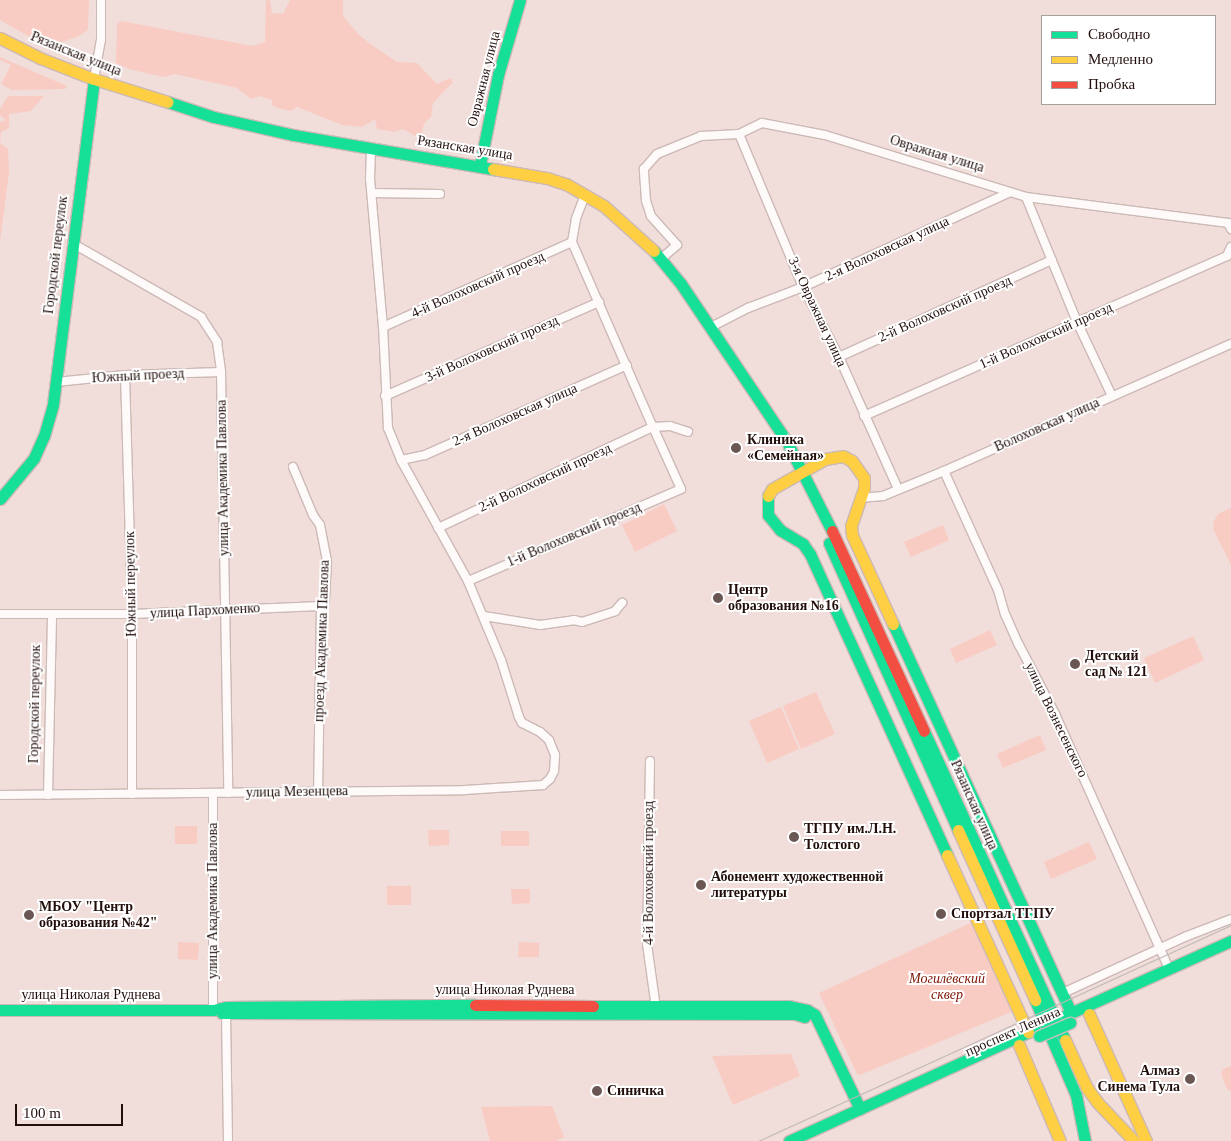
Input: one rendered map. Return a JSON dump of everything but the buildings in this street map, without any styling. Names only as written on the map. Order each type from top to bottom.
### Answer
[{"type":"main road","name":"Овражная улица","points":[[480,165],[496,84],[520,0]]},
{"type":"main road","name":"Рязанская улица","points":[[0,38],[40,58],[94,79],[205,115],[371,149],[480,165],[547,178],[585,195],[621,218],[662,258],[711,327],[787,442],[850,568],[1087,1088],[1097,1102],[1134,1141]]},
{"type":"main road","name":"Городской переулок","points":[[0,498],[16,482],[34,458],[44,436],[53,404],[94,79]]},
{"type":"main road","points":[[850,568],[851,526],[864,488],[864,478],[852,461],[843,456],[825,459],[802,470],[772,489],[767,498],[768,514],[780,530],[803,544],[810,554],[1034,1033]]},
{"type":"main road","name":"Рязанская улица","points":[[802,470],[822,527],[1076,1095],[1085,1141]]},
{"type":"main road","points":[[852,535],[1062,993],[1069,1017]]},
{"type":"main road","name":"проспект Ленина","points":[[808,1141],[862,1112],[1069,1017],[1169,968],[1231,941]]},
{"type":"main road","name":"проспект Ленина","points":[[1069,1017],[1089,1014],[1231,950]]},
{"type":"main road","name":"улица Николая Руднева","points":[[0,1010],[213,1010],[226,1007],[377,1005],[796,1011],[815,1015],[862,1112]]},
{"type":"main road","name":"улица Николая Руднева","points":[[213,1010],[226,1014],[656,1010]]},
{"type":"main road","points":[[1089,1014],[1146,1141]]},
{"type":"main road","name":"проспект Ленина","points":[[789,1141],[1019,1046],[1034,1033]]},
{"type":"main road","points":[[1019,1046],[1060,1141]]},
{"type":"street","name":"Городской переулок","points":[[94,79],[100,40],[101,0]]},
{"type":"street","name":"Овражная улица","points":[[662,258],[677,245],[651,216],[646,202],[644,169],[656,154],[701,136],[739,134],[762,123],[824,135],[1008,193],[1026,197],[1228,223],[1231,229]]},
{"type":"street","name":"3-я Овражная улица","points":[[739,134],[803,287],[839,357],[898,489]]},
{"type":"street","points":[[371,149],[370,178],[383,327],[388,428],[401,460],[468,580],[484,616],[540,625],[574,620],[582,622],[616,611],[622,603]]},
{"type":"street","points":[[372,193],[440,194]]},
{"type":"street","name":"2-я Волоховская улица","points":[[711,327],[748,308],[803,287],[1008,193]]},
{"type":"street","points":[[585,195],[572,242],[598,302],[653,428],[670,426],[688,432]]},
{"type":"street","points":[[1026,197],[1077,322],[1112,396]]},
{"type":"street","name":"4-й Волоховский проезд","points":[[383,327],[572,242]]},
{"type":"street","name":"улица Академика Павлова","points":[[72,243],[201,317],[217,342],[221,372],[228,793]]},
{"type":"street","name":"1-й Волоховский проезд","points":[[864,416],[1228,256],[1231,247]]},
{"type":"street","name":"2-й Волоховский проезд","points":[[839,357],[1052,260]]},
{"type":"street","name":"3-й Волоховский проезд","points":[[385,396],[598,302]]},
{"type":"street","name":"Волоховская улица","points":[[860,498],[883,496],[944,471],[1231,344]]},
{"type":"street","name":"2-я Волоховская улица","points":[[401,460],[425,456],[627,365]]},
{"type":"street","name":"Южный проезд","points":[[56,382],[125,375],[221,372]]},
{"type":"street","name":"Южный переулок","points":[[125,375],[132,614],[132,794]]},
{"type":"street","name":"2-й Волоховский проезд","points":[[438,528],[653,428]]},
{"type":"street","name":"1-й Волоховский проезд","points":[[468,580],[681,489],[653,428]]},
{"type":"street","name":"проезд Академика Павлова","points":[[293,467],[313,515],[320,524],[327,560],[325,600],[320,606],[318,792]]},
{"type":"street","name":"улица Вознесенского","points":[[944,471],[998,590],[1005,614],[1019,645],[1055,714],[1169,968]]},
{"type":"street","name":"улица Пархоменко","points":[[0,614],[132,614],[320,606]]},
{"type":"street","name":"Городской переулок","points":[[48,795],[52,615]]},
{"type":"street","name":"улица Мезенцева","points":[[0,795],[465,790],[543,785],[550,779],[554,771],[555,755],[549,740],[540,732],[522,722],[519,717],[501,660],[484,616]]},
{"type":"street","name":"4-й Волоховский проезд","points":[[650,761],[647,944],[656,1010]]},
{"type":"street","name":"улица Академика Павлова","points":[[213,793],[213,1010]]},
{"type":"street","points":[[1062,993],[1231,919]]},
{"type":"street","points":[[226,1014],[228,1141]]},
{"type":"green space","points":[[0,0],[89,0],[88,30],[79,36],[62,42],[28,36],[0,20]]},
{"type":"green space","points":[[266,0],[270,0],[272,13],[283,14],[290,0],[343,0],[343,16],[358,34],[373,46],[397,62],[417,63],[437,84],[450,78],[453,82],[433,103],[431,117],[425,122],[421,133],[415,136],[403,129],[395,132],[377,129],[375,119],[362,127],[342,125],[297,107],[291,111],[277,108],[272,105],[272,100],[259,96],[251,99],[237,88],[175,74],[163,77],[129,69],[116,63],[117,24],[121,21],[252,46],[265,42]]},
{"type":"green space","points":[[0,57],[67,86],[65,89],[12,90],[1,84],[11,65],[0,60]]},
{"type":"green space","points":[[8,96],[44,96],[31,111],[9,114],[9,128],[1,132],[0,143],[0,122],[6,120],[0,115],[0,109]]},
{"type":"green space","points":[[0,143],[8,149],[9,172],[0,241]]},
{"type":"green space","points":[[664,504],[677,531],[635,552],[622,525]]},
{"type":"green space","points":[[1231,508],[1231,565],[1213,529],[1214,521],[1218,514]]},
{"type":"green space","points":[[943,525],[949,540],[911,557],[904,542]]},
{"type":"green space","points":[[990,630],[997,645],[956,663],[950,649]]},
{"type":"green space","points":[[1193,636],[1204,660],[1155,683],[1144,658]]},
{"type":"green space","points":[[816,692],[835,734],[801,749],[783,706]]},
{"type":"green space","points":[[781,707],[799,749],[767,763],[749,721]]},
{"type":"green space","points":[[1040,735],[1046,750],[1003,768],[997,754]]},
{"type":"green space","points":[[175,826],[197,826],[197,844],[175,844]]},
{"type":"green space","points":[[428,830],[449,830],[449,845],[429,846]]},
{"type":"green space","points":[[501,831],[529,831],[529,846],[501,846]]},
{"type":"green space","points":[[1089,842],[1097,859],[1051,879],[1044,862]]},
{"type":"green space","points":[[387,886],[411,886],[411,905],[387,905]]},
{"type":"green space","points":[[511,889],[530,889],[530,903],[512,904]]},
{"type":"green space","name":"Могилёвский сквер","points":[[975,921],[1016,1010],[860,1075],[857,1074],[819,993]]},
{"type":"green space","points":[[178,942],[199,943],[198,960],[178,959]]},
{"type":"green space","points":[[519,942],[539,943],[539,957],[518,957]]},
{"type":"green space","points":[[791,1054],[800,1076],[733,1105],[712,1056]]},
{"type":"green space","points":[[1231,1066],[1231,1091],[1227,1089],[1221,1074],[1223,1069]]},
{"type":"green space","points":[[552,1106],[564,1137],[556,1141],[490,1141],[481,1107]]},
{"type":"tram line","points":[[758,1141],[1231,925]]},
{"type":"traffic: fast","points":[[480,165],[498,75],[520,0]]},
{"type":"traffic: fast","points":[[0,499],[34,458],[44,436],[53,404],[94,79]]},
{"type":"traffic: fast","points":[[168,102],[214,117],[294,135],[493,169]]},
{"type":"traffic: fast","points":[[654,251],[681,284],[787,442],[832,531]]},
{"type":"traffic: fast","points":[[768,496],[768,515],[780,530],[803,544],[810,554],[947,855]]},
{"type":"traffic: fast","points":[[829,543],[958,830]]},
{"type":"traffic: fast","points":[[893,624],[1071,1013]]},
{"type":"traffic: fast","points":[[924,731],[1065,1040]]},
{"type":"traffic: fast","points":[[1066,1015],[1231,941]]},
{"type":"traffic: fast","points":[[1035,1000],[1076,1095],[1085,1141]]},
{"type":"traffic: fast","points":[[0,1010],[213,1010],[226,1007],[475,1005]]},
{"type":"traffic: fast","points":[[593,1006],[788,1006],[807,1010],[815,1015],[860,1109]]},
{"type":"traffic: fast","points":[[222,1013],[795,1014],[805,1017]]},
{"type":"traffic: fast","points":[[1039,1036],[1070,1023]]},
{"type":"traffic: fast","points":[[789,1141],[1035,1029]]},
{"type":"traffic: slow","points":[[0,38],[40,58],[94,79],[168,102]]},
{"type":"traffic: slow","points":[[493,169],[547,178],[566,184],[604,206],[654,251]]},
{"type":"traffic: slow","points":[[768,496],[772,489],[825,459],[843,456],[852,461],[864,478],[864,488],[851,526],[852,535],[893,624]]},
{"type":"traffic: slow","points":[[958,830],[1035,1000]]},
{"type":"traffic: slow","points":[[947,855],[1028,1032]]},
{"type":"traffic: slow","points":[[1089,1014],[1146,1141]]},
{"type":"traffic: slow","points":[[1065,1040],[1087,1088],[1097,1102],[1134,1141]]},
{"type":"traffic: slow","points":[[1019,1045],[1060,1141]]},
{"type":"traffic: jam","points":[[832,531],[924,731]]},
{"type":"traffic: jam","points":[[475,1005],[593,1006]]},
{"type":"place","name":"Клиника «Семейная»","points":[[736,448]]},
{"type":"place","name":"Центр образования №16","points":[[718,598]]},
{"type":"place","name":"Детский сад № 121","points":[[1075,664]]},
{"type":"place","name":"ТГПУ им.Л.Н. Толстого","points":[[794,837]]},
{"type":"place","name":"Абонемент художественной литературы","points":[[701,885]]},
{"type":"place","name":"Спортзал ТГПУ","points":[[941,914]]},
{"type":"place","name":"МБОУ \"Центр образования №42\"","points":[[29,915]]},
{"type":"place","name":"Алмаз Синема Тула","points":[[1190,1079]]},
{"type":"place","name":"Синичка","points":[[597,1091]]}]
